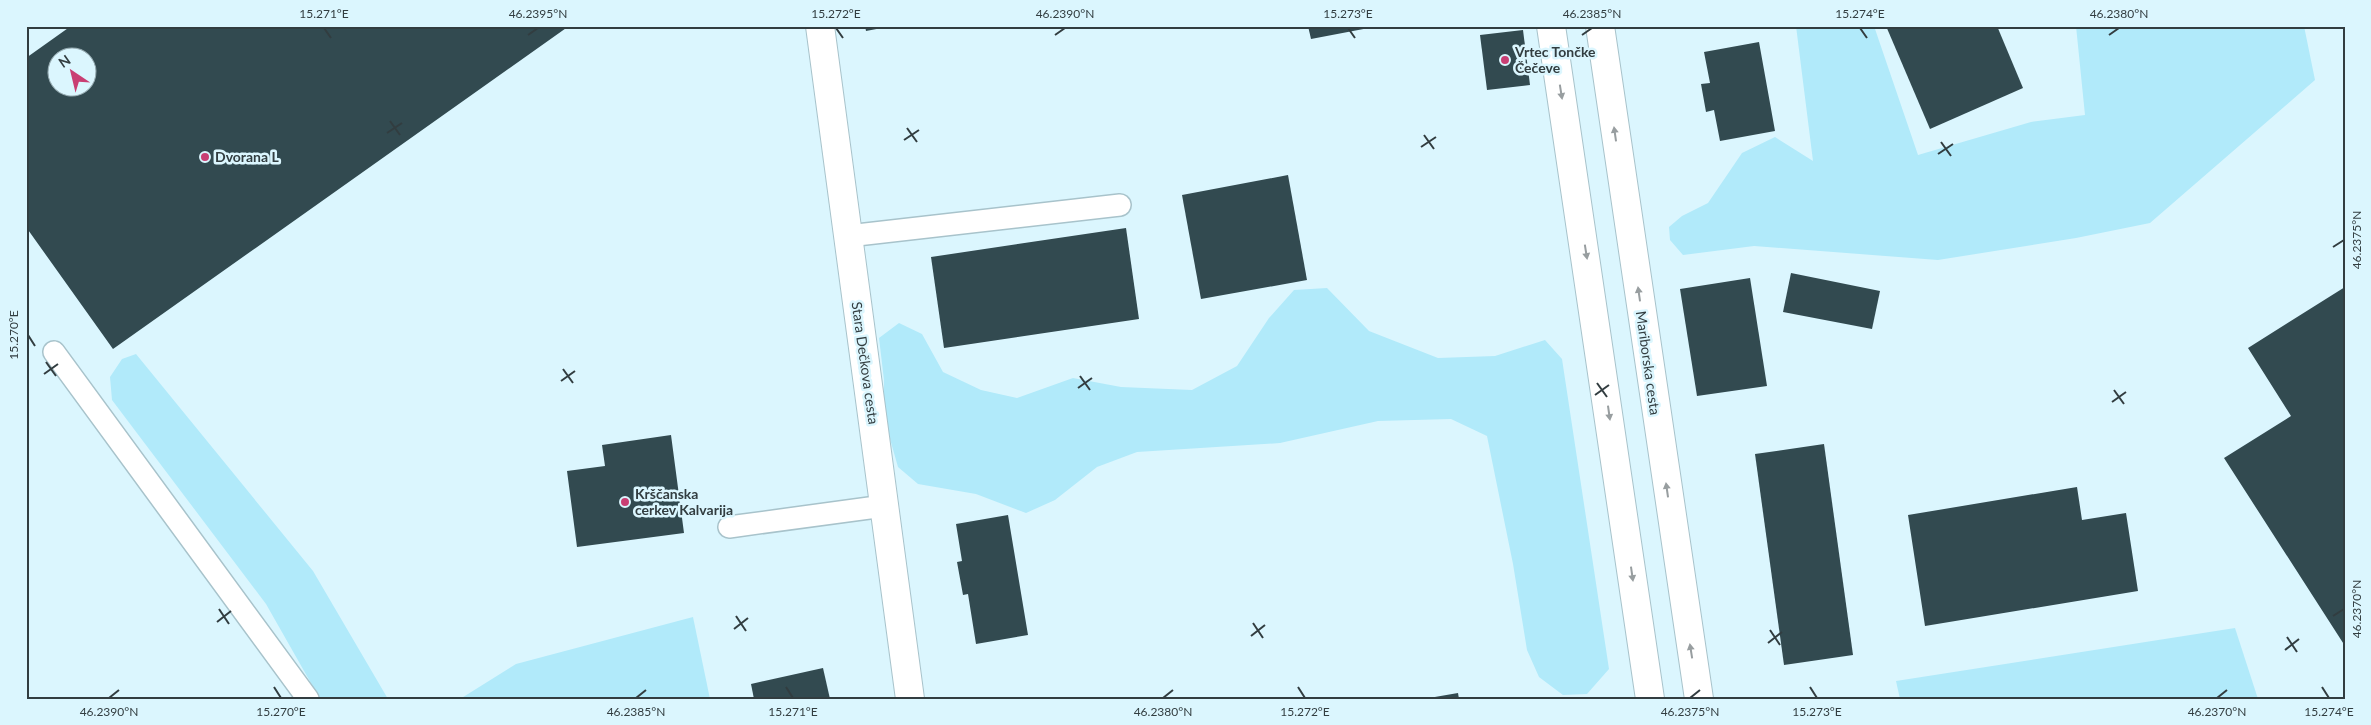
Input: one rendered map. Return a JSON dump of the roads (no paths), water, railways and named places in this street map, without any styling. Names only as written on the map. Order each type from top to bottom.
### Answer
[{"type":"main road","name":"Stara Dečkova cesta","points":[[820,26],[910,699]]},
{"type":"main road","points":[[1552,26],[1650,699]]},
{"type":"main road","name":"Mariborska cesta","points":[[1600,26],[1699,699]]},
{"type":"lane","points":[[848,236],[1120,205]]},
{"type":"lane","points":[[54,352],[308,699]]},
{"type":"lane","points":[[729,527],[884,506]]},
{"type":"place","name":"Vrtec Tončke Čečeve","points":[[1505,60]]},
{"type":"place","name":"Dvorana L","points":[[205,157]]},
{"type":"place","name":"Krščanska cerkev Kalvarija","points":[[625,502]]}]
